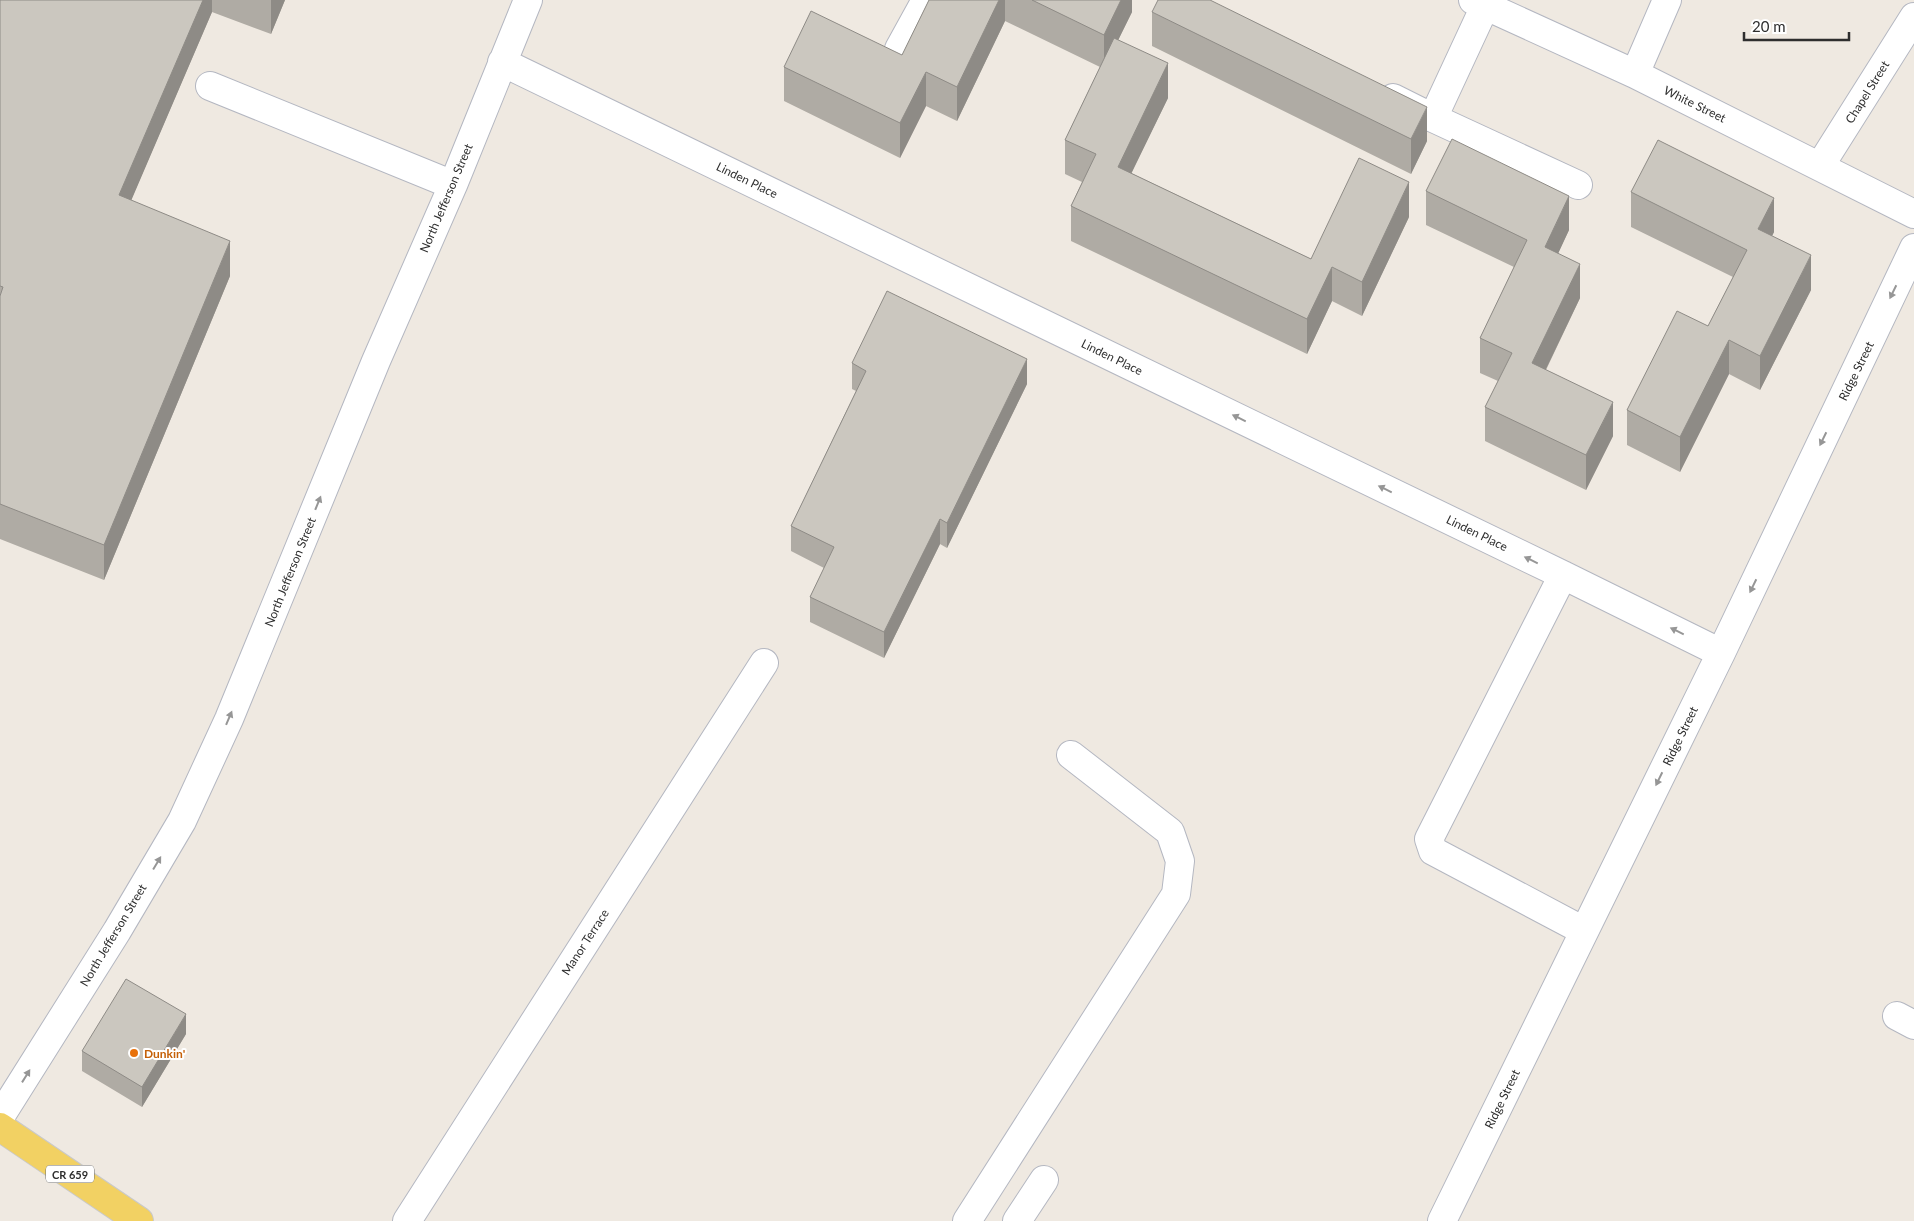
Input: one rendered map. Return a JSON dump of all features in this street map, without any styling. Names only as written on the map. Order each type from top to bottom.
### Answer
[{"type":"main road","name":"CR 659","points":[[0,1127],[140,1221]]},
{"type":"street","name":"North Jefferson Street","points":[[0,1118],[117,931],[182,821],[229,718],[376,362],[453,185],[528,0]]},
{"type":"street","points":[[899,49],[926,0]]},
{"type":"street","points":[[1635,74],[1667,0]]},
{"type":"street","points":[[1433,118],[1479,3]]},
{"type":"street","name":"White Street","points":[[1479,3],[1635,74],[1914,214]]},
{"type":"street","name":"Chapel Street","points":[[1820,166],[1914,18]]},
{"type":"street","name":"Linden Place","points":[[502,62],[1721,653]]},
{"type":"street","points":[[210,86],[453,185]]},
{"type":"street","points":[[1372,87],[1433,118],[1578,185]]},
{"type":"street","name":"Ridge Street","points":[[1442,1221],[1721,653],[1914,248]]},
{"type":"street","points":[[1563,575],[1428,839],[1433,851],[1584,932]]},
{"type":"street","name":"Manor Terrace","points":[[407,1221],[764,662]]},
{"type":"street","points":[[967,1221],[1176,894],[1180,862],[1170,832],[1071,755]]},
{"type":"street","points":[[1018,1221],[1044,1180]]},
{"type":"building","points":[[0,0],[203,0],[119,195],[230,241],[104,545],[0,504],[0,296],[3,287],[0,286]]},
{"type":"building","points":[[929,0],[999,0],[957,87],[926,72],[900,123],[784,67],[811,11],[902,55]]},
{"type":"building","points":[[1032,0],[1121,0],[1104,35]]},
{"type":"building","points":[[1158,0],[1210,0],[1427,107],[1411,139],[1152,12]]},
{"type":"building","points":[[1114,38],[1168,63],[1118,167],[1311,259],[1359,158],[1409,182],[1362,282],[1332,267],[1307,319],[1071,206],[1096,154],[1065,140]]},
{"type":"building","points":[[1452,139],[1569,196],[1545,247],[1580,264],[1532,363],[1613,402],[1586,455],[1485,407],[1512,353],[1480,338],[1527,240],[1426,191]]},
{"type":"building","points":[[1658,140],[1774,198],[1758,229],[1811,255],[1760,356],[1729,340],[1680,437],[1627,410],[1677,311],[1708,326],[1747,250],[1631,192]]},
{"type":"building","points":[[887,291],[1027,359],[947,523],[940,519],[884,632],[810,597],[834,547],[791,526],[866,371],[852,363]]},
{"type":"building","name":"Dunkin'","points":[[126,979],[186,1014],[142,1087],[82,1051]]},
{"type":"place","name":"Dunkin'","points":[[134,1053]]}]
